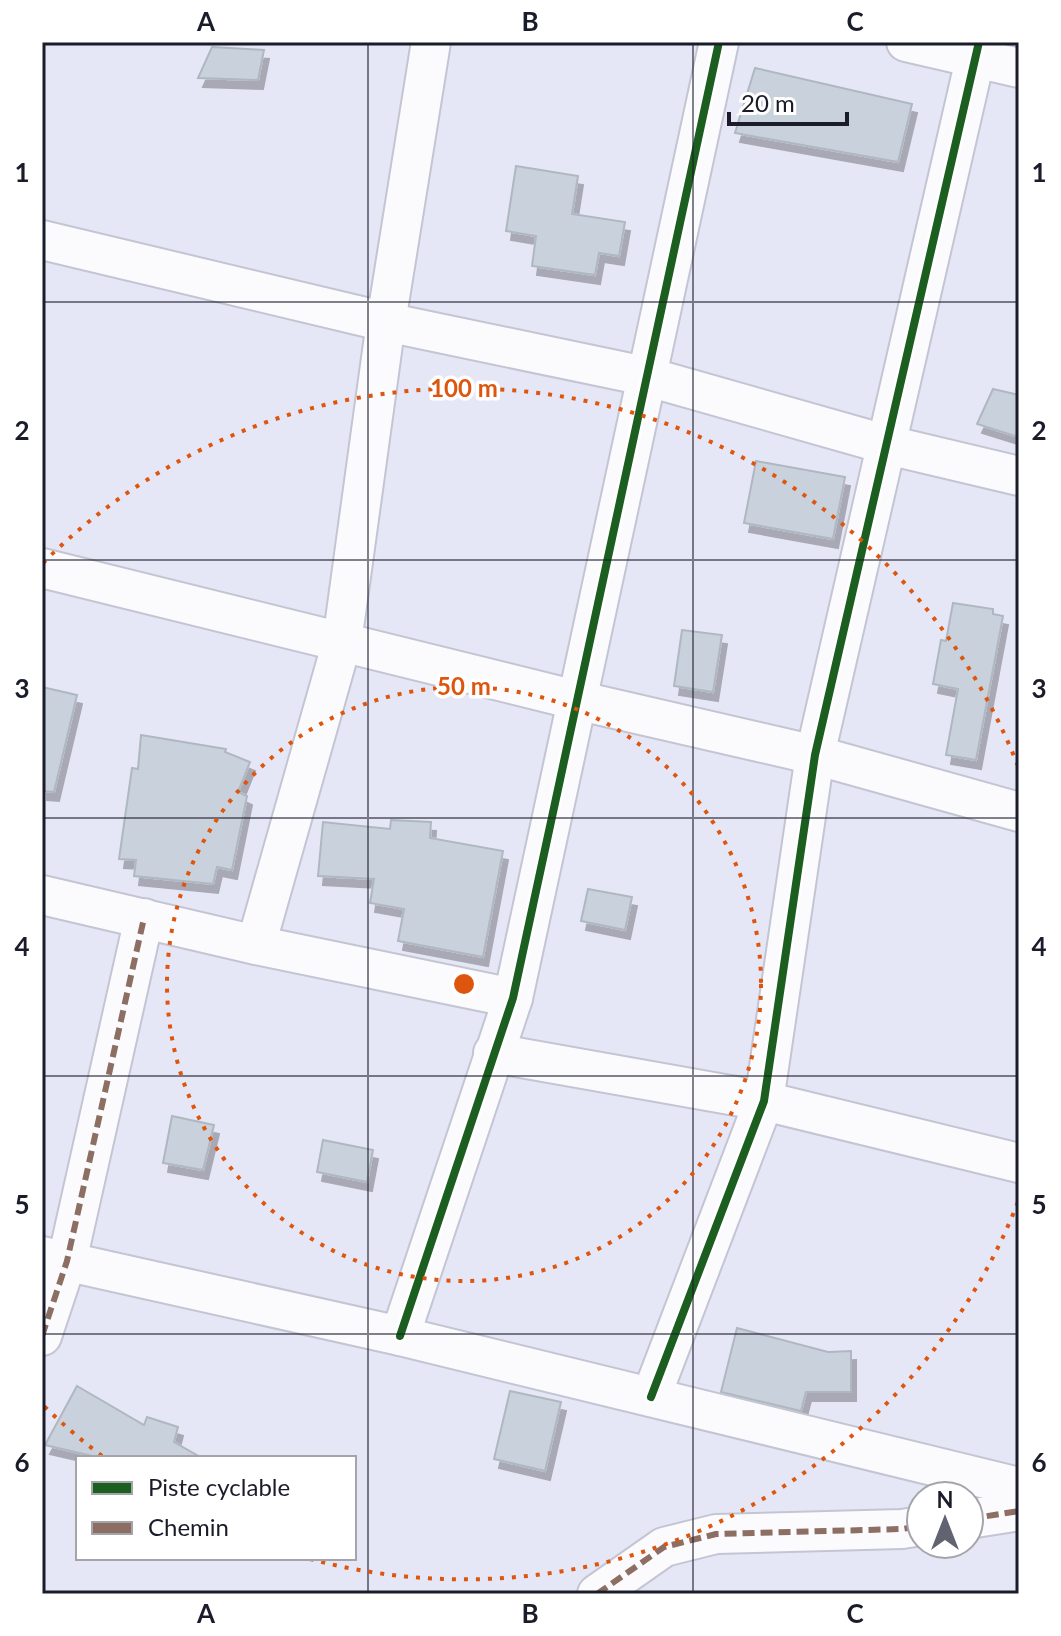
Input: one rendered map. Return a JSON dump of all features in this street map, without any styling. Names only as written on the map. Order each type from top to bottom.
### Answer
[{"type":"street","points":[[256,945],[342,642],[386,322],[431,42]]},
{"type":"street","points":[[400,1336],[513,998],[719,42]]},
{"type":"street","points":[[906,42],[977,49],[1019,68]]},
{"type":"street","points":[[651,1397],[764,1101],[815,755],[977,49]]},
{"type":"street","points":[[42,240],[386,322],[645,376],[888,445],[1019,476]]},
{"type":"street","points":[[42,568],[576,700],[815,755],[1019,812]]},
{"type":"street","points":[[42,895],[256,945],[513,998]]},
{"type":"street","points":[[42,1336],[54,1258],[144,918]]},
{"type":"street","points":[[493,1053],[764,1101],[1019,1163]]},
{"type":"street","points":[[54,1258],[400,1336],[1019,1487]]},
{"type":"street","points":[[985,1516],[1019,1511]]},
{"type":"street","points":[[597,1594],[664,1547],[716,1534],[905,1528]]},
{"type":"building","points":[[212,47],[264,50],[258,80],[198,78]]},
{"type":"building","points":[[755,68],[912,104],[898,162],[735,133]]},
{"type":"building","points":[[516,166],[578,176],[572,214],[625,222],[619,256],[599,253],[595,275],[532,266],[536,236],[506,231]]},
{"type":"building","points":[[993,389],[1019,395],[1019,437],[977,424]]},
{"type":"building","points":[[756,461],[845,477],[833,539],[744,523]]},
{"type":"building","points":[[953,603],[993,609],[993,614],[1003,616],[976,760],[946,755],[958,689],[933,684],[941,640],[946,641]]},
{"type":"building","points":[[682,630],[722,635],[713,692],[674,686]]},
{"type":"building","points":[[42,687],[77,695],[54,792],[42,791]]},
{"type":"building","points":[[141,735],[226,749],[225,752],[250,762],[238,792],[247,796],[232,870],[217,867],[213,884],[134,876],[136,860],[119,859],[132,768],[138,769]]},
{"type":"building","points":[[391,820],[431,822],[430,838],[503,851],[483,957],[398,941],[404,909],[370,903],[374,879],[318,876],[323,822],[390,829]]},
{"type":"building","points":[[588,889],[632,897],[625,930],[581,921]]},
{"type":"building","points":[[172,1116],[214,1125],[203,1170],[163,1163]]},
{"type":"building","points":[[323,1140],[373,1150],[367,1182],[317,1172]]},
{"type":"building","points":[[737,1328],[828,1352],[851,1351],[851,1392],[806,1392],[801,1411],[721,1392]]},
{"type":"building","points":[[77,1386],[144,1425],[147,1417],[178,1427],[174,1442],[198,1456],[92,1456],[45,1445]]},
{"type":"building","points":[[510,1391],[561,1402],[545,1471],[494,1459]]},
{"type":"marked path","points":[[42,1336],[67,1261],[144,918]]},
{"type":"marked path","points":[[985,1516],[1019,1511]]},
{"type":"marked path","points":[[597,1594],[664,1547],[716,1534],[905,1529]]},
{"type":"cycle path","points":[[400,1336],[513,998],[719,42]]},
{"type":"cycle path","points":[[651,1397],[764,1101],[815,755],[979,42]]}]
